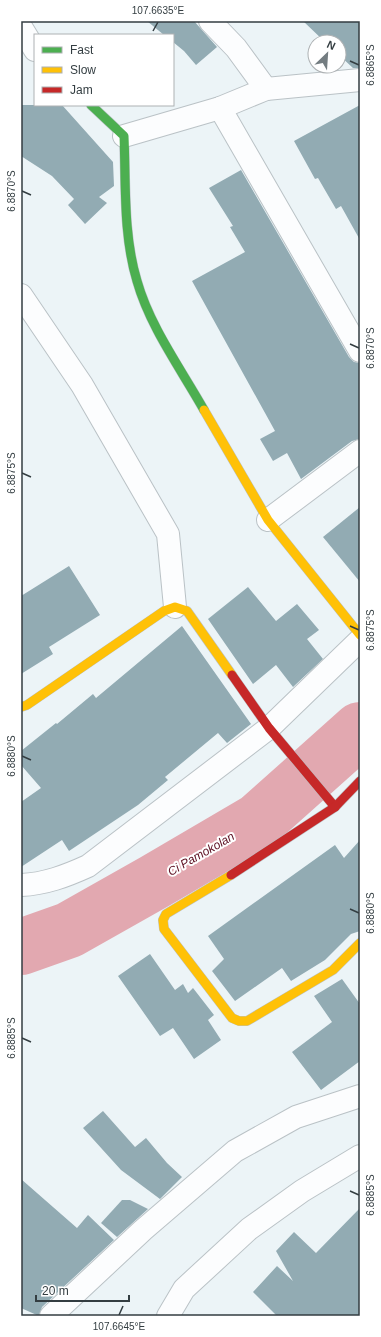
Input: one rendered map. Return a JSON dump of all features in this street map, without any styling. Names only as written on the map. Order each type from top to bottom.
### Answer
[{"type":"street","points":[[210,21],[236,48],[266,89]]},
{"type":"street","points":[[21,27],[34,48]]},
{"type":"street","points":[[124,136],[220,108],[266,89],[360,80]]},
{"type":"street","points":[[93,106],[124,136],[128,234],[136,281],[155,324],[268,520],[360,635]]},
{"type":"street","points":[[220,108],[360,351]]},
{"type":"street","points":[[21,295],[82,385],[168,534],[175,607]]},
{"type":"street","points":[[268,520],[360,451]]},
{"type":"street","points":[[21,707],[164,611],[175,607],[187,611],[269,728],[335,807]]},
{"type":"street","points":[[21,885],[37,885],[64,877],[88,866],[269,728],[360,640]]},
{"type":"street","points":[[360,781],[335,807],[232,874],[166,914],[163,920],[164,929],[232,1018],[239,1021],[248,1021],[333,970],[360,943]]},
{"type":"street","points":[[51,1316],[143,1230],[235,1151],[296,1117],[360,1096]]},
{"type":"street","points":[[168,1316],[184,1289],[249,1229],[302,1191],[360,1156]]},
{"type":"building","points":[[147,21],[194,21],[217,47],[196,65],[184,51],[174,43],[174,34],[163,34]]},
{"type":"building","points":[[303,21],[360,21],[360,68],[353,68],[347,62],[347,34],[317,34]]},
{"type":"building","points":[[21,105],[63,106],[113,162],[114,186],[99,197],[107,203],[85,224],[68,205],[74,199],[52,176],[21,156]]},
{"type":"building","points":[[360,105],[360,240],[341,206],[336,209],[318,178],[315,179],[294,141]]},
{"type":"building","points":[[241,170],[349,357],[354,362],[360,363],[360,439],[352,441],[301,479],[287,453],[273,461],[260,439],[275,431],[192,281],[245,252],[230,227],[233,226],[209,188]]},
{"type":"building","points":[[360,507],[360,582],[323,537]]},
{"type":"building","points":[[69,566],[100,615],[49,647],[53,654],[21,674],[21,596]]},
{"type":"building","points":[[248,587],[276,621],[297,604],[319,630],[307,639],[323,659],[293,687],[276,665],[253,684],[208,619]]},
{"type":"building","points":[[182,626],[251,724],[227,743],[218,733],[165,777],[168,780],[138,805],[69,851],[62,840],[21,867],[21,802],[41,788],[21,765],[21,751],[93,694],[96,698]]},
{"type":"building","points":[[360,840],[360,931],[351,934],[325,960],[291,981],[282,968],[235,1001],[212,971],[224,959],[208,936],[335,845],[344,858]]},
{"type":"building","points":[[150,954],[175,990],[183,984],[188,993],[193,988],[214,1015],[208,1020],[221,1040],[194,1059],[173,1028],[160,1036],[118,976]]},
{"type":"building","points":[[342,979],[360,1004],[360,1061],[321,1090],[292,1052],[332,1022],[314,996]]},
{"type":"building","points":[[103,1111],[135,1147],[146,1138],[167,1163],[182,1177],[160,1199],[121,1170],[83,1128]]},
{"type":"building","points":[[21,1179],[77,1228],[88,1215],[114,1240],[42,1307],[39,1316],[21,1308]]},
{"type":"building","points":[[122,1200],[130,1200],[148,1209],[117,1237],[101,1223]]},
{"type":"building","points":[[360,1208],[360,1316],[277,1316],[253,1292],[277,1266],[293,1281],[276,1251],[294,1232],[316,1253]]},
{"type":"waterway","name":"Ci Pamokolan","points":[[21,947],[69,930],[258,821],[360,730]]},
{"type":"traffic: fast","points":[[92,106],[124,136],[127,228],[129,246],[137,281],[158,331],[204,410]]},
{"type":"traffic: slow","points":[[204,410],[268,520],[360,635]]},
{"type":"traffic: slow","points":[[21,707],[27,705],[164,611],[175,607],[187,611],[232,675]]},
{"type":"traffic: slow","points":[[231,875],[166,914],[163,920],[164,929],[232,1018],[239,1021],[247,1021],[333,970],[360,943]]},
{"type":"traffic: jam","points":[[232,675],[269,728],[335,807]]},
{"type":"traffic: jam","points":[[231,875],[335,807],[360,781]]}]
